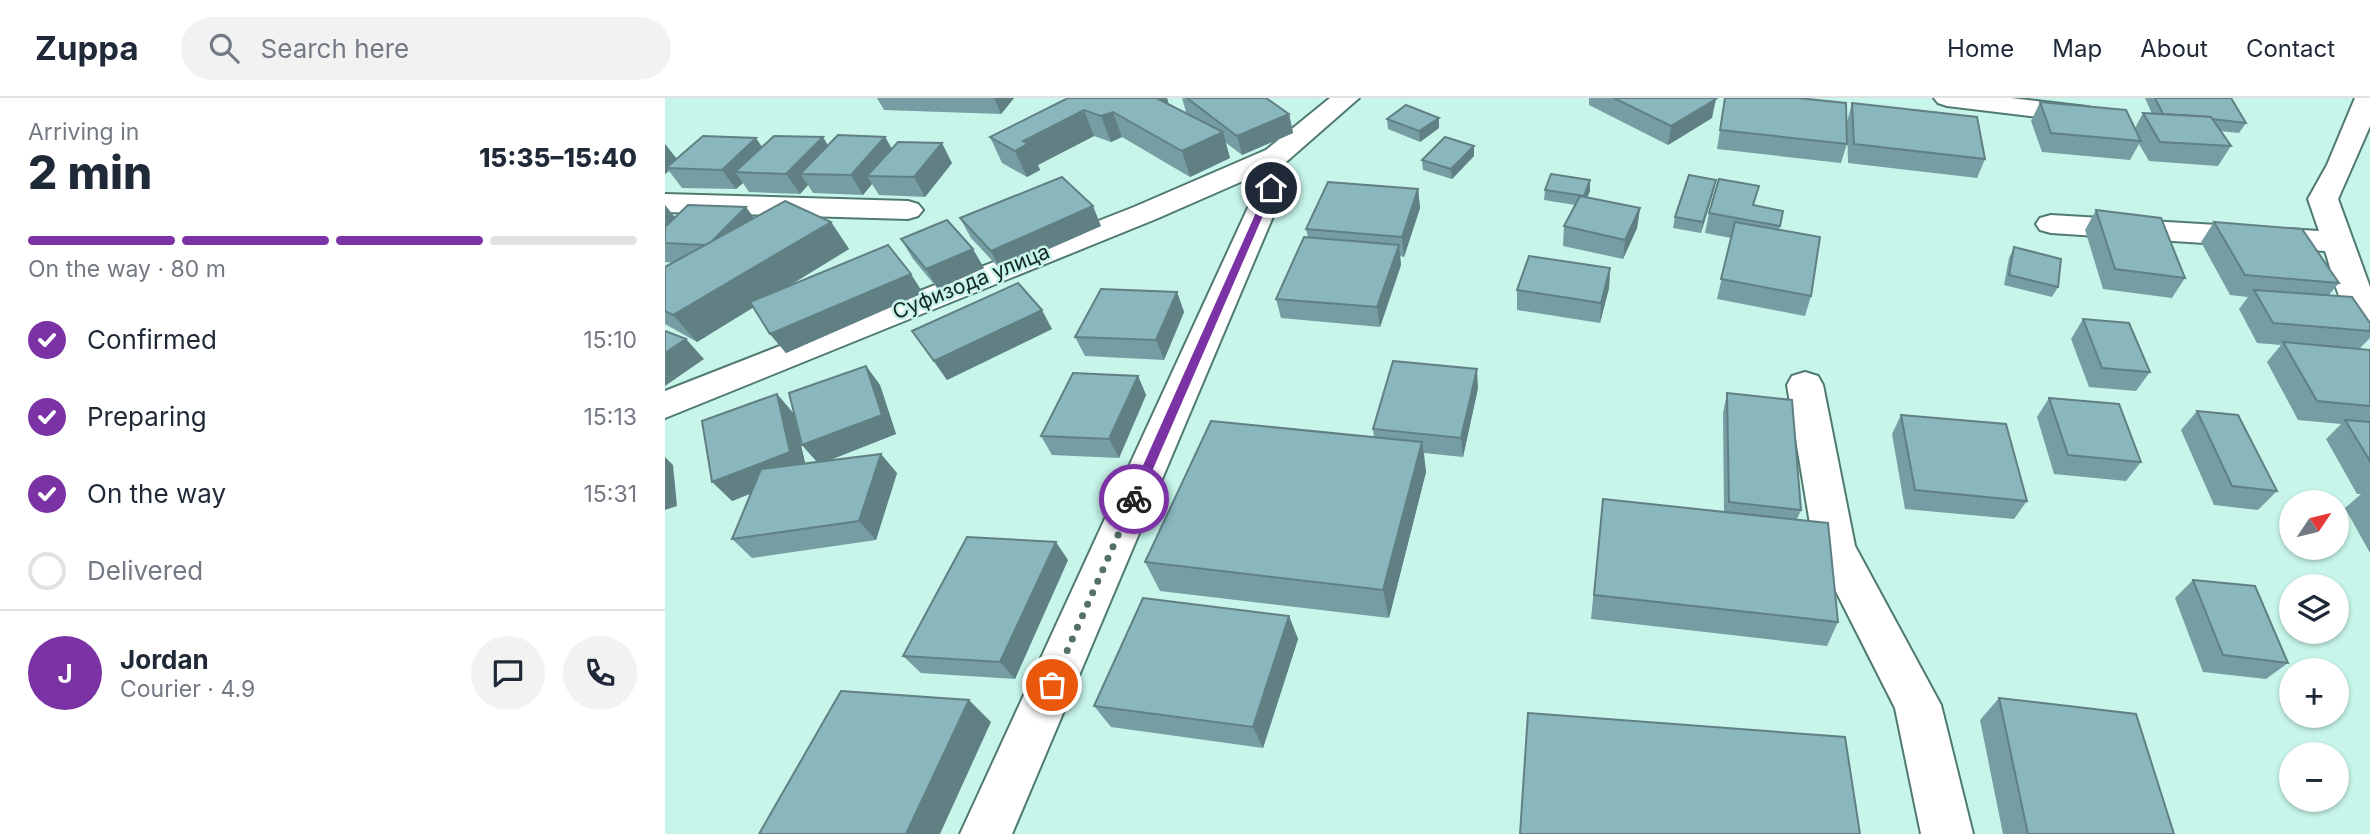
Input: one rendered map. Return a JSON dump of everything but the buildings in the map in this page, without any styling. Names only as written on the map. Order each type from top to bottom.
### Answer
[{"type":"street","points":[[986,834],[1273,172],[1346,98]]},
{"type":"street","points":[[1947,98],[2088,115]]},
{"type":"street","points":[[2368,98],[2341,164],[2323,199],[2361,308],[2370,319]]},
{"type":"street","name":"Суфизода улица","points":[[665,405],[1145,213],[1273,172]]},
{"type":"street","points":[[665,202],[908,210]]},
{"type":"street","points":[[2052,224],[2338,242]]},
{"type":"street","points":[[1805,385],[1835,548],[1918,705],[1947,834]]},
{"type":"way so far","points":[[1052,685],[1134,499]]},
{"type":"route","points":[[1134,499],[1271,188]]}]
